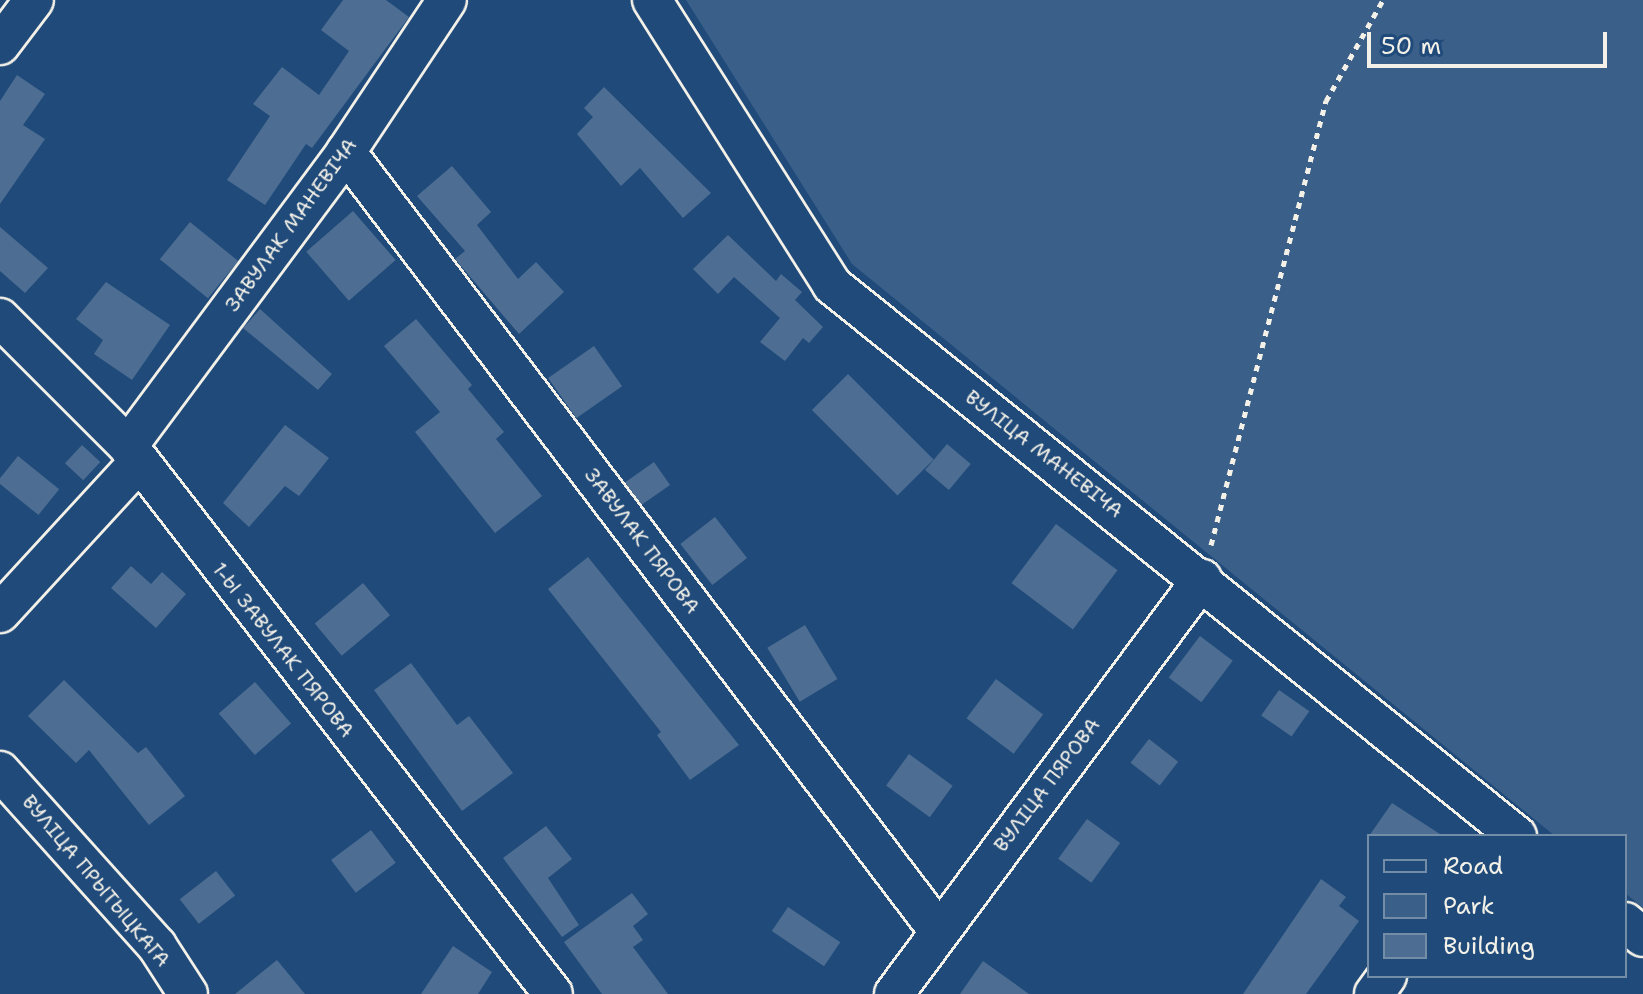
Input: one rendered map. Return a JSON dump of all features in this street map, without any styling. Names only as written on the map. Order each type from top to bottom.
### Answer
[{"type":"street","points":[[0,45],[34,0]]},
{"type":"street","name":"ЗАВУЛАК МАНЕВІЧА","points":[[0,613],[132,455],[346,152],[447,0]]},
{"type":"street","name":"ВУЛІЦА МАНЕВІЧА","points":[[652,0],[832,285],[1202,579],[1501,831]]},
{"type":"street","name":"ЗАВУЛАК ПЯРОВА","points":[[346,152],[938,930]]},
{"type":"street","name":"1-Ы ЗАВУЛАК ПЯРОВА","points":[[0,318],[132,455],[553,994]]},
{"type":"street","name":"ВУЛІЦА ПЯРОВА","points":[[894,994],[938,930],[1202,579]]},
{"type":"street","name":"ВУЛІЦА ПРЫТЫЦКАГА","points":[[0,771],[157,946],[188,994]]},
{"type":"street","points":[[1627,924],[1643,937]]},
{"type":"path","points":[[1202,579],[1326,101],[1383,0]]},
{"type":"green space","points":[[686,0],[1643,0],[1643,908],[1627,895],[1627,834],[1553,834],[852,264]]},
{"type":"building","points":[[343,0],[386,0],[409,17],[312,148],[306,144],[265,205],[227,180],[270,116],[253,104],[282,67],[319,95],[349,51],[321,30]]},
{"type":"building","points":[[17,75],[45,94],[23,125],[45,139],[0,204],[0,101]]},
{"type":"building","points":[[604,87],[711,193],[683,218],[640,168],[621,186],[577,134],[593,117],[584,108]]},
{"type":"building","points":[[452,166],[491,212],[477,225],[518,279],[536,262],[564,292],[519,334],[455,259],[465,251],[417,196]]},
{"type":"building","points":[[353,211],[396,260],[349,301],[306,252]]},
{"type":"building","points":[[190,222],[238,261],[208,298],[160,259]]},
{"type":"building","points":[[0,227],[48,268],[25,293],[0,271]]},
{"type":"building","points":[[728,235],[776,281],[781,274],[802,292],[795,300],[823,327],[809,343],[803,338],[785,361],[760,342],[780,318],[734,277],[718,294],[693,269]]},
{"type":"building","points":[[106,282],[170,325],[132,380],[94,354],[103,340],[76,319]]},
{"type":"building","points":[[260,309],[332,374],[318,390],[243,328]]},
{"type":"building","points":[[416,319],[472,385],[468,389],[504,432],[496,439],[542,496],[495,533],[415,432],[440,412],[384,346]]},
{"type":"building","points":[[594,346],[622,386],[576,418],[548,378]]},
{"type":"building","points":[[848,374],[934,460],[897,496],[812,410]]},
{"type":"building","points":[[285,425],[329,458],[299,496],[285,486],[249,527],[223,503]]},
{"type":"building","points":[[947,444],[971,464],[949,490],[925,470]]},
{"type":"building","points":[[82,445],[100,462],[83,480],[65,463]]},
{"type":"building","points":[[18,456],[59,489],[38,515],[0,484],[0,478]]},
{"type":"building","points":[[654,462],[670,485],[641,506],[625,483]]},
{"type":"building","points":[[715,517],[747,558],[712,585],[680,544]]},
{"type":"building","points":[[1056,524],[1117,570],[1073,629],[1011,583]]},
{"type":"building","points":[[588,557],[739,745],[690,780],[657,735],[661,732],[548,589]]},
{"type":"building","points":[[131,566],[151,584],[162,572],[186,594],[156,628],[111,588]]},
{"type":"building","points":[[363,583],[390,615],[342,656],[315,623]]},
{"type":"building","points":[[805,625],[837,679],[800,702],[767,648]]},
{"type":"building","points":[[1200,636],[1233,661],[1201,702],[1169,678]]},
{"type":"building","points":[[411,663],[457,725],[469,716],[513,773],[462,811],[374,690]]},
{"type":"building","points":[[996,679],[1043,715],[1014,754],[967,718]]},
{"type":"building","points":[[64,680],[138,753],[146,747],[185,796],[149,825],[89,750],[76,763],[28,716]]},
{"type":"building","points":[[255,682],[291,724],[255,755],[219,713]]},
{"type":"building","points":[[1279,690],[1309,711],[1292,737],[1261,715]]},
{"type":"building","points":[[1149,739],[1178,762],[1160,785],[1131,763]]},
{"type":"building","points":[[909,754],[953,786],[930,817],[886,786]]},
{"type":"building","points":[[1392,803],[1440,834],[1370,834]]},
{"type":"building","points":[[1087,819],[1120,843],[1091,883],[1058,859]]},
{"type":"building","points":[[546,826],[572,859],[548,878],[579,925],[562,937],[503,858]]},
{"type":"building","points":[[371,830],[396,863],[356,893],[331,860]]},
{"type":"building","points":[[216,871],[235,895],[199,924],[180,899]]},
{"type":"building","points":[[1321,879],[1346,897],[1339,906],[1359,921],[1306,994],[1243,994]]},
{"type":"building","points":[[632,893],[648,914],[633,926],[643,940],[633,947],[668,994],[602,994],[564,942]]},
{"type":"building","points":[[788,907],[840,942],[824,966],[772,931]]},
{"type":"building","points":[[453,946],[492,972],[478,994],[421,994]]},
{"type":"building","points":[[277,960],[305,994],[235,994]]},
{"type":"building","points":[[983,961],[1029,994],[960,994]]}]
